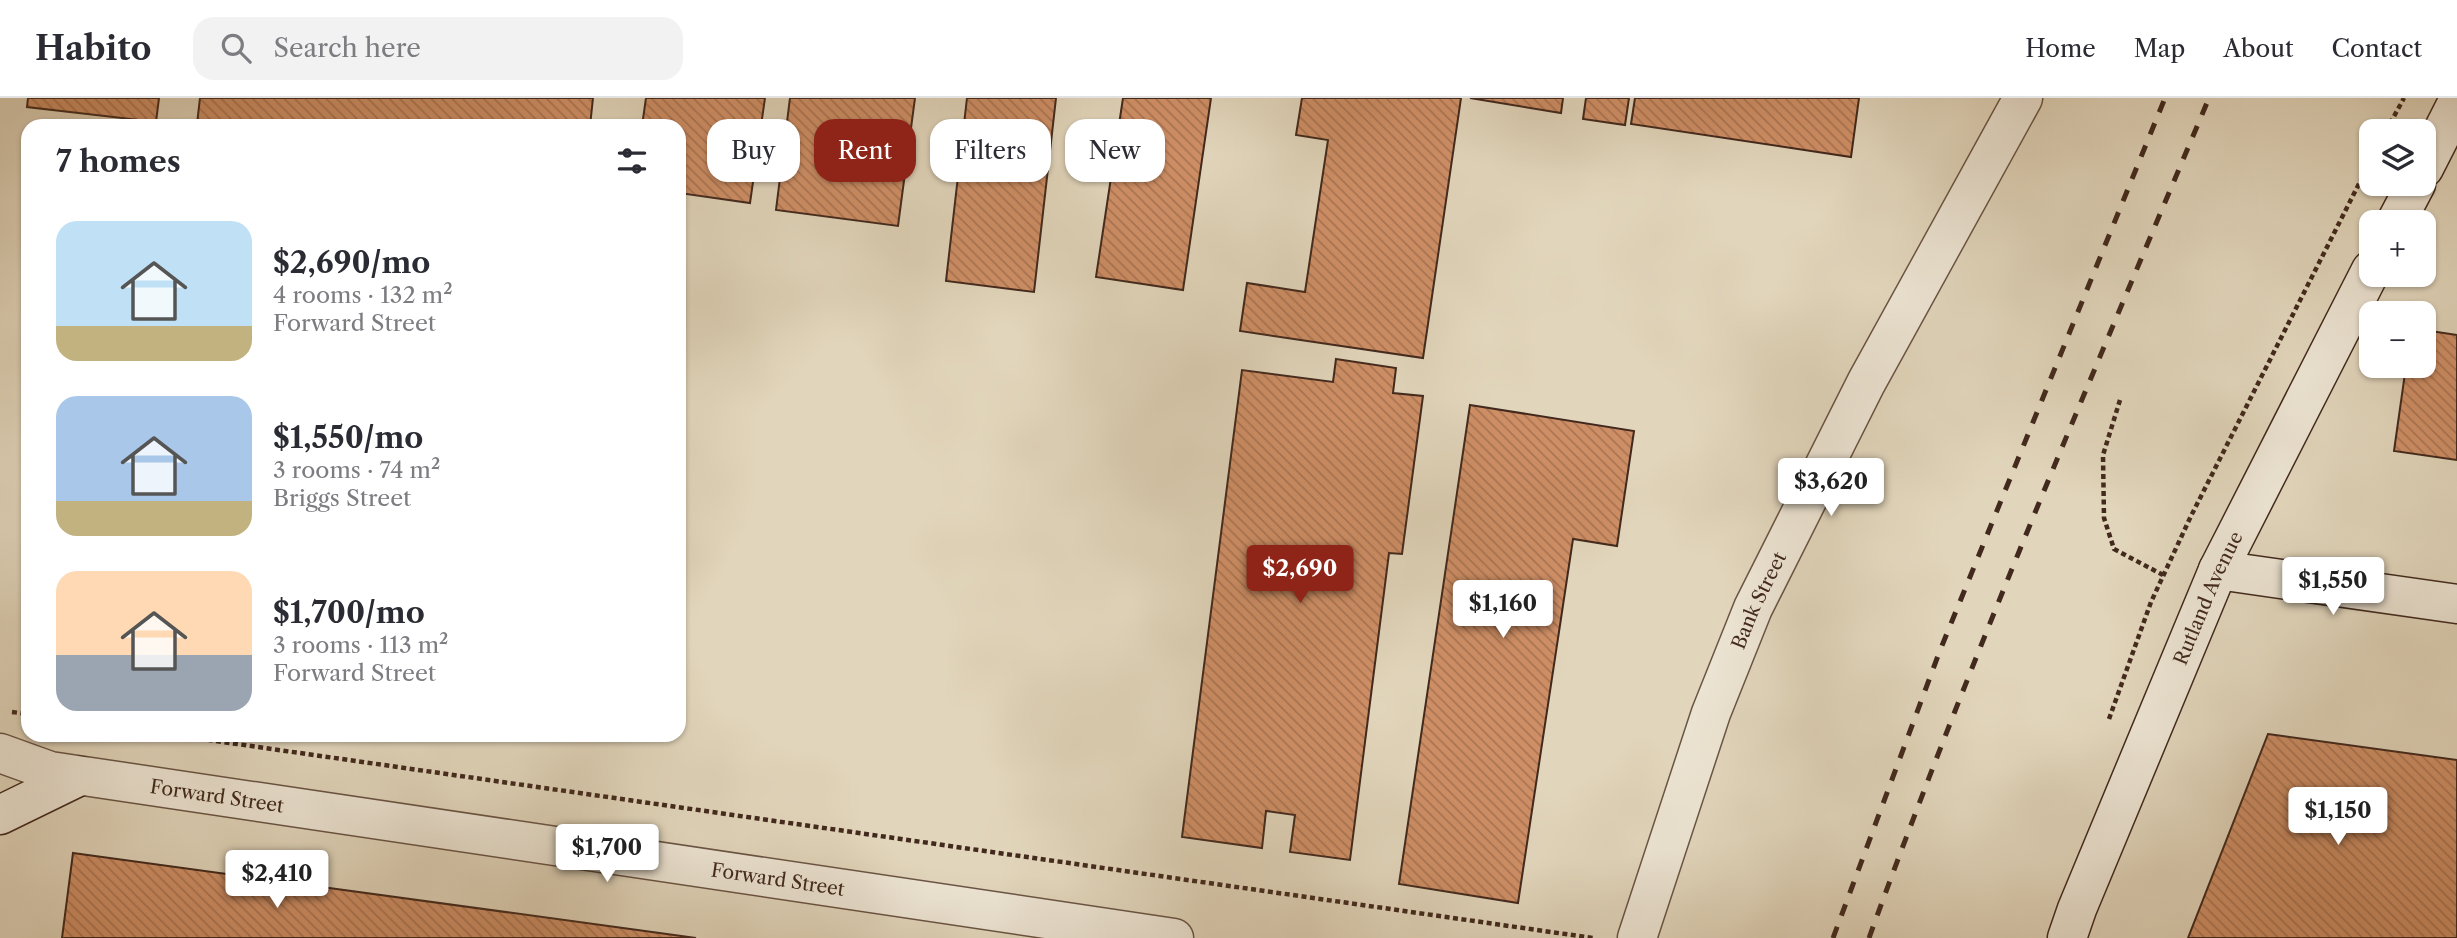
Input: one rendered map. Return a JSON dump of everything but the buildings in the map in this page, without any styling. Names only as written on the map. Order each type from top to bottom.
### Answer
[{"type":"street","name":"Bank Street","points":[[1637,938],[1711,713],[1753,608],[1866,383],[2023,98]]},
{"type":"street","points":[[2436,144],[2457,103]]},
{"type":"street","name":"Rutland Avenue","points":[[2067,938],[2218,570],[2362,287]]},
{"type":"street","points":[[2218,570],[2457,604]]},
{"type":"street","name":"Forward Street","points":[[0,753],[65,774],[1174,938]]},
{"type":"street","points":[[0,815],[65,774]]},
{"type":"street","name":"Forward Street","points":[[0,781],[65,774]]},
{"type":"path","points":[[2393,119],[2404,98]]},
{"type":"path","points":[[2120,400],[2104,455],[2104,518],[2113,550],[2163,575]]},
{"type":"path","points":[[223,742],[1593,938]]},
{"type":"railway","points":[[1833,938],[1939,653],[2165,98]]},
{"type":"railway","points":[[1869,938],[1991,621],[2209,98]]}]
